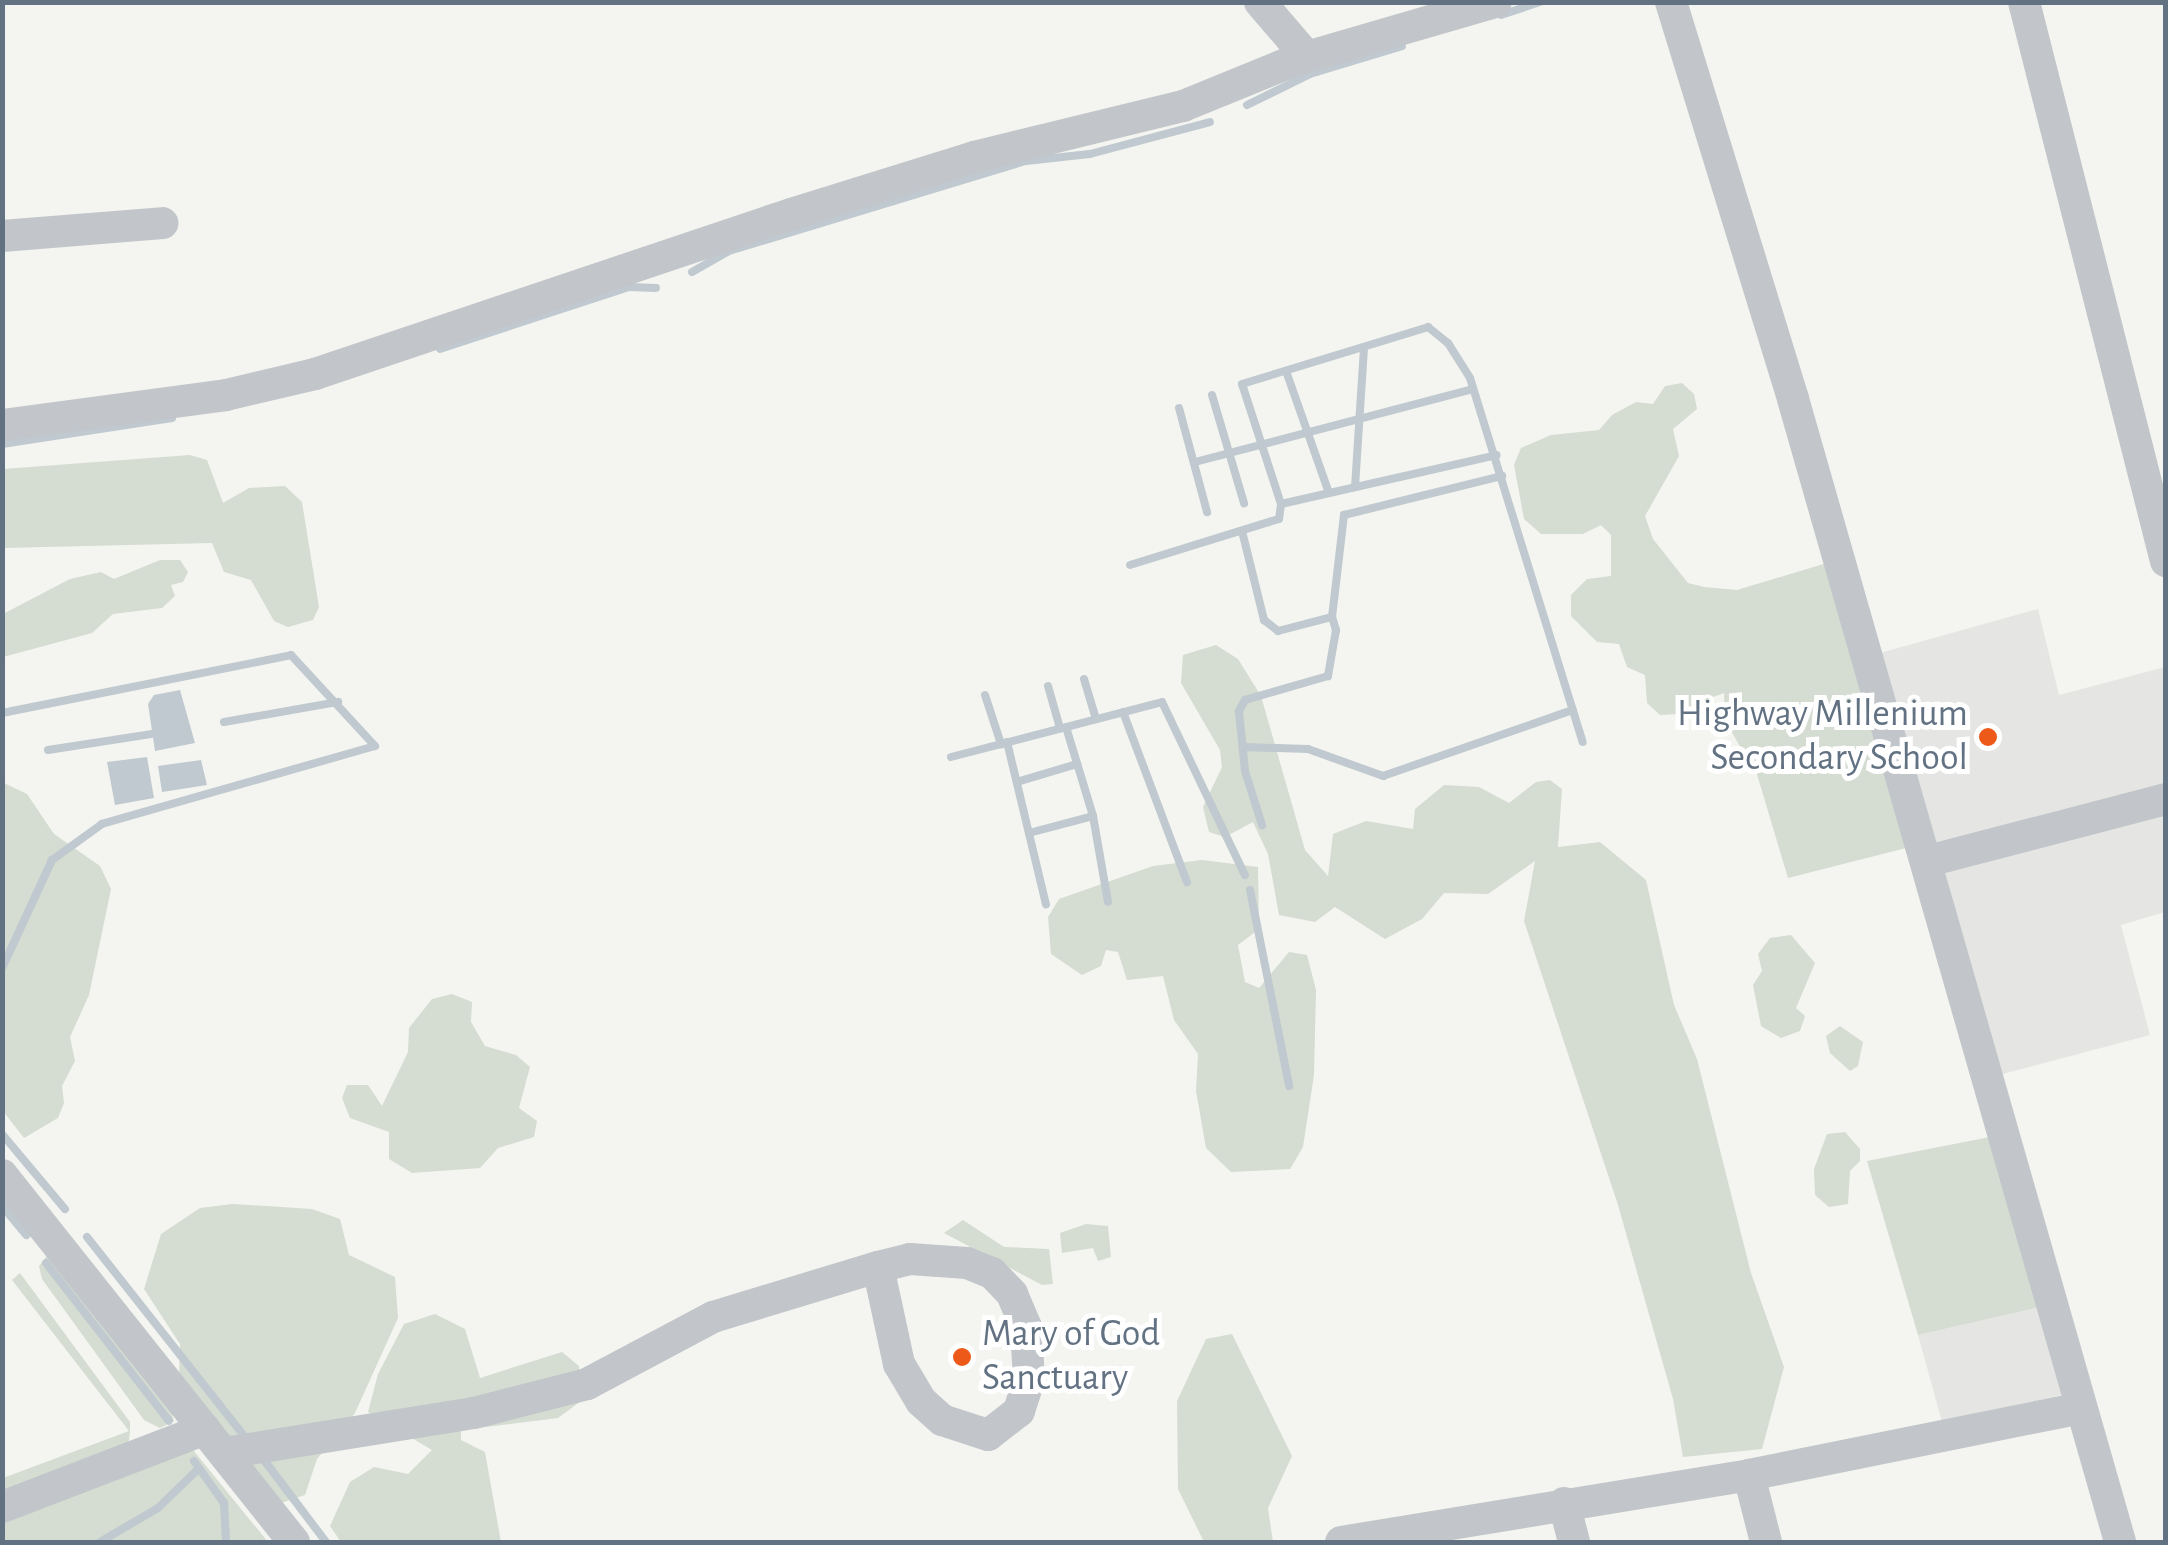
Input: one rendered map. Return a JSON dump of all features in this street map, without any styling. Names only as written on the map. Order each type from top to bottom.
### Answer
[{"type":"street","points":[[1260,2],[1308,57]]},
{"type":"street","points":[[2,425],[226,395],[315,374],[974,158],[1183,106],[1308,57],[1496,2]]},
{"type":"street","points":[[1671,2],[1928,861],[2120,1542]]},
{"type":"street","points":[[2024,2],[2166,561]]},
{"type":"street","points":[[2,236],[162,223]]},
{"type":"street","points":[[1928,861],[2166,799]]},
{"type":"street","points":[[2,1175],[294,1542]]},
{"type":"street","points":[[2,1507],[215,1441],[474,1413],[587,1384],[713,1317],[878,1267],[910,1259],[967,1263],[992,1273],[1012,1294],[1026,1327],[1028,1380],[1019,1411],[1006,1425],[988,1435],[969,1434],[920,1401],[899,1364],[878,1267]]},
{"type":"street","points":[[1342,1542],[1422,1534],[1564,1503],[1749,1475],[2080,1408]]},
{"type":"street","points":[[1749,1475],[1766,1542]]},
{"type":"street","points":[[1564,1503],[1574,1542]]},
{"type":"shaded area","points":[[1682,383],[1694,394],[1697,409],[1673,429],[1679,456],[1645,516],[1653,539],[1688,583],[1704,587],[1737,590],[1830,562],[1914,846],[1788,878],[1750,751],[1742,750],[1725,720],[1724,693],[1705,700],[1697,713],[1660,715],[1647,703],[1645,675],[1627,667],[1619,644],[1597,642],[1571,616],[1571,595],[1587,579],[1611,576],[1611,535],[1601,525],[1583,534],[1541,534],[1524,519],[1514,465],[1521,448],[1551,435],[1599,430],[1612,415],[1636,402],[1653,404],[1665,386]]},
{"type":"shaded area","points":[[190,455],[207,460],[223,503],[249,488],[285,486],[302,502],[319,607],[313,620],[288,627],[274,621],[251,580],[224,572],[212,543],[3,548],[3,469]]},
{"type":"shaded area","points":[[160,560],[180,560],[188,572],[183,582],[171,585],[175,596],[162,608],[113,614],[92,633],[3,657],[3,614],[70,579],[101,572],[114,579]]},
{"type":"shaded area","name":"Highway Millenium Secondary School","points":[[2038,609],[2059,695],[2165,667],[2165,788],[1939,852],[1880,653]]},
{"type":"shaded area","points":[[1216,645],[1238,659],[1261,696],[1305,850],[1328,876],[1333,834],[1366,821],[1413,829],[1415,809],[1444,785],[1479,787],[1509,803],[1536,782],[1550,780],[1562,789],[1558,847],[1600,842],[1646,880],[1674,1005],[1697,1059],[1751,1273],[1784,1367],[1762,1449],[1683,1457],[1673,1399],[1618,1205],[1524,921],[1535,861],[1488,894],[1444,893],[1422,919],[1385,939],[1335,907],[1315,922],[1279,915],[1268,854],[1253,822],[1225,837],[1209,832],[1203,807],[1222,767],[1220,750],[1181,683],[1183,655]]},
{"type":"shaded area","points":[[180,690],[195,743],[155,751],[148,704],[154,695]]},
{"type":"shaded area","points":[[147,757],[154,798],[115,805],[107,762]]},
{"type":"shaded area","points":[[201,760],[207,785],[162,792],[158,766]]},
{"type":"shaded area","points":[[2,782],[27,794],[54,834],[100,866],[111,889],[89,995],[70,1037],[75,1061],[62,1086],[64,1103],[58,1118],[24,1138],[3,1111]]},
{"type":"shaded area","points":[[2165,807],[2165,912],[2121,925],[2150,1035],[1999,1075],[1944,867]]},
{"type":"shaded area","points":[[1202,860],[1258,867],[1259,929],[1238,945],[1245,982],[1259,988],[1289,952],[1307,955],[1316,990],[1314,1075],[1303,1147],[1290,1169],[1231,1172],[1206,1148],[1196,1091],[1198,1054],[1174,1020],[1163,976],[1127,980],[1118,952],[1106,950],[1101,966],[1082,975],[1051,954],[1048,917],[1059,899],[1153,866]]},
{"type":"shaded area","points":[[1791,935],[1815,963],[1796,1008],[1805,1016],[1800,1031],[1781,1038],[1761,1026],[1753,985],[1762,971],[1758,954],[1770,938]]},
{"type":"shaded area","points":[[452,994],[472,1002],[471,1022],[485,1046],[516,1055],[530,1067],[519,1108],[537,1121],[534,1137],[498,1148],[480,1168],[412,1173],[389,1159],[389,1132],[350,1118],[342,1098],[347,1085],[368,1085],[382,1106],[408,1052],[409,1028],[432,999]]},
{"type":"shaded area","points":[[1840,1026],[1863,1042],[1858,1066],[1850,1071],[1830,1053],[1826,1036]]},
{"type":"shaded area","points":[[1845,1132],[1860,1149],[1860,1161],[1850,1171],[1848,1204],[1829,1207],[1815,1195],[1814,1169],[1827,1134]]},
{"type":"shaded area","points":[[1990,1137],[2040,1307],[1918,1335],[1867,1161]]},
{"type":"shaded area","points":[[233,1204],[312,1209],[340,1219],[349,1255],[395,1277],[398,1318],[355,1413],[317,1459],[305,1495],[281,1503],[179,1380],[180,1344],[144,1289],[161,1234],[200,1208]]},
{"type":"shaded area","points":[[963,1220],[1004,1247],[1049,1249],[1053,1284],[1042,1285],[944,1233]]},
{"type":"shaded area","points":[[1086,1224],[1108,1226],[1111,1257],[1098,1261],[1093,1248],[1062,1253],[1060,1233]]},
{"type":"shaded area","points":[[47,1256],[174,1421],[160,1428],[144,1420],[42,1279],[39,1266]]},
{"type":"shaded area","points":[[20,1273],[130,1422],[130,1432],[128,1448],[3,1498],[3,1478],[129,1431],[12,1280]]},
{"type":"shaded area","points":[[2040,1307],[2062,1395],[1942,1422],[1918,1335]]},
{"type":"shaded area","points":[[435,1314],[465,1329],[480,1378],[562,1352],[579,1366],[581,1401],[558,1418],[461,1430],[461,1440],[485,1452],[501,1542],[341,1542],[330,1526],[350,1482],[374,1467],[408,1474],[432,1450],[368,1412],[378,1374],[404,1324]]},
{"type":"shaded area","points":[[1232,1334],[1292,1456],[1268,1508],[1273,1542],[1204,1542],[1178,1489],[1177,1401],[1206,1339]]},
{"type":"shaded area","points":[[193,1450],[268,1542],[3,1542],[2,1519]]},
{"type":"waterway","points":[[1501,15],[1540,2]]},
{"type":"waterway","points":[[1247,105],[1310,74],[1402,46]]},
{"type":"waterway","points":[[692,272],[729,251],[1026,161],[1090,154],[1210,122]]},
{"type":"waterway","points":[[440,349],[629,287],[656,288]]},
{"type":"waterway","points":[[1130,565],[1279,519],[1281,504],[1242,384],[1428,327],[1448,343],[1470,378],[1583,742]]},
{"type":"waterway","points":[[1355,487],[1364,347]]},
{"type":"waterway","points":[[1286,371],[1329,493]]},
{"type":"waterway","points":[[1195,462],[1473,389]]},
{"type":"waterway","points":[[1212,395],[1244,503]]},
{"type":"waterway","points":[[1179,408],[1207,512]]},
{"type":"waterway","points":[[2,444],[172,418]]},
{"type":"waterway","points":[[1281,504],[1496,455]]},
{"type":"waterway","points":[[1332,617],[1344,515],[1502,476]]},
{"type":"waterway","points":[[1242,531],[1264,620],[1278,631],[1332,617],[1336,630],[1328,676],[1245,700],[1239,711],[1245,771],[1262,825]]},
{"type":"waterway","points":[[2,713],[291,655],[375,746],[102,824],[52,860],[2,968]]},
{"type":"waterway","points":[[1084,679],[1096,719]]},
{"type":"waterway","points":[[1048,686],[1060,728]]},
{"type":"waterway","points":[[985,695],[1001,744]]},
{"type":"waterway","points":[[224,722],[338,702]]},
{"type":"waterway","points":[[951,757],[1162,702],[1245,875]]},
{"type":"waterway","points":[[1243,747],[1308,749],[1383,776],[1573,710]]},
{"type":"waterway","points":[[1123,712],[1187,882]]},
{"type":"waterway","points":[[1066,727],[1093,816],[1108,902]]},
{"type":"waterway","points":[[48,750],[151,734]]},
{"type":"waterway","points":[[1007,742],[1046,904]]},
{"type":"waterway","points":[[1017,782],[1077,764]]},
{"type":"waterway","points":[[1029,833],[1093,816]]},
{"type":"waterway","points":[[1250,890],[1289,1086]]},
{"type":"waterway","points":[[2,1134],[65,1209]]},
{"type":"waterway","points":[[2,1206],[26,1235]]},
{"type":"waterway","points":[[87,1237],[245,1437]]},
{"type":"waterway","points":[[46,1263],[169,1421]]},
{"type":"waterway","points":[[264,1460],[326,1542]]},
{"type":"waterway","points":[[194,1461],[224,1503],[226,1542]]},
{"type":"waterway","points":[[100,1542],[158,1508],[196,1471]]},
{"type":"place","name":"Highway Millenium Secondary School","points":[[1988,737]]},
{"type":"place","name":"Mary of God Sanctuary","points":[[962,1357]]}]
